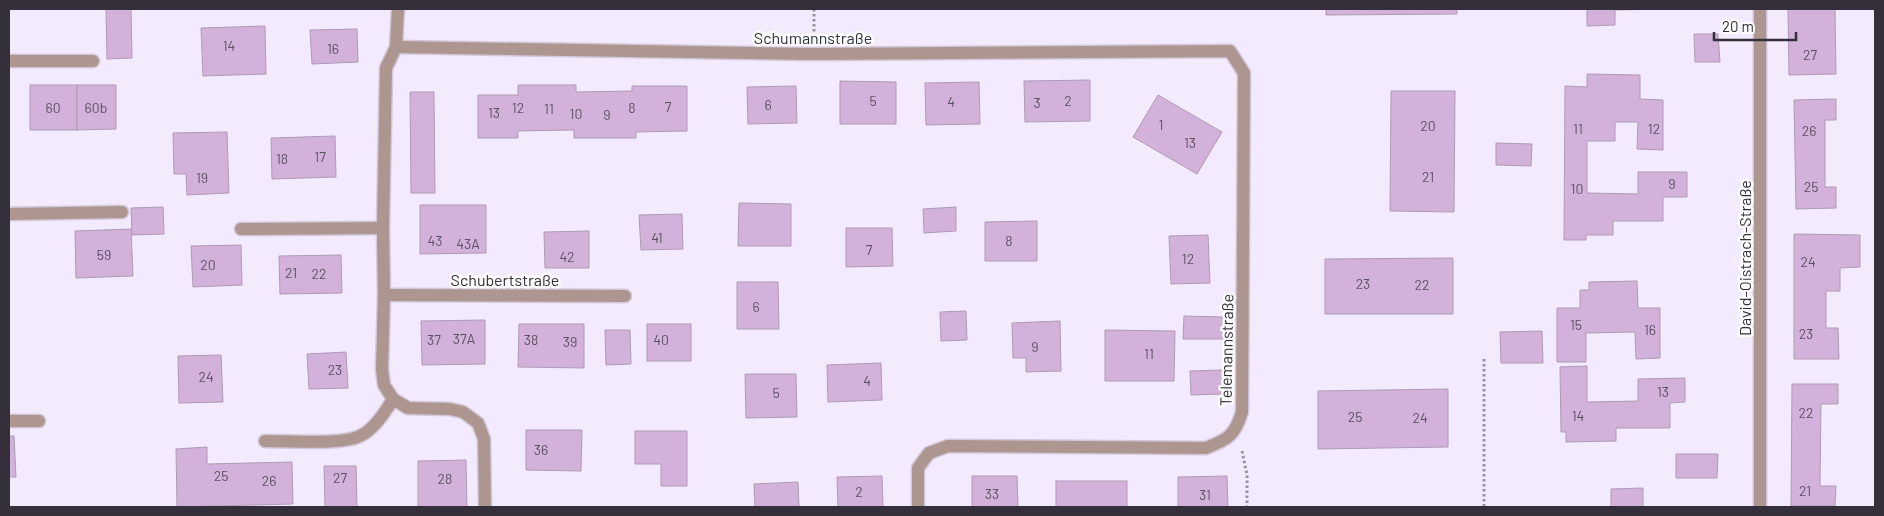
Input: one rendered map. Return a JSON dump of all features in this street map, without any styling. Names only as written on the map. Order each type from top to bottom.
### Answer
[{"type":"street","points":[[398,9],[396,47],[386,68],[382,369],[384,384],[393,399],[408,408],[450,409],[463,412],[478,422],[484,439],[485,507]]},
{"type":"street","name":"David-Oistrach-Straße","points":[[1760,9],[1760,507]]},
{"type":"street","name":"Schumannstraße","points":[[396,47],[814,54],[1230,51]]},
{"type":"street","name":"Telemannstraße","points":[[918,507],[918,468],[929,453],[948,446],[1206,448],[1223,441],[1237,429],[1242,412],[1244,73],[1230,51]]},
{"type":"street","points":[[9,61],[93,62]]},
{"type":"street","points":[[9,214],[122,212]]},
{"type":"street","points":[[241,229],[383,228]]},
{"type":"street","name":"Schubertstraße","points":[[384,295],[625,296]]},
{"type":"street","points":[[265,441],[345,441],[361,436],[384,414],[393,399]]},
{"type":"street","points":[[9,421],[39,421]]},
{"type":"path","points":[[1484,359],[1484,507]]},
{"type":"path","points":[[1237,429],[1247,475],[1247,507]]},
{"type":"building","points":[[106,9],[131,9],[132,58],[107,59]]},
{"type":"building","points":[[1326,9],[1457,9],[1457,14],[1326,15]]},
{"type":"building","points":[[1587,9],[1669,9],[1615,10],[1615,25],[1587,26]]},
{"type":"building","points":[[1788,9],[1835,9],[1836,74],[1789,75]]},
{"type":"building","points":[[265,26],[266,74],[203,76],[201,28]]},
{"type":"building","points":[[357,29],[358,62],[312,64],[310,30]]},
{"type":"building","points":[[1694,34],[1718,34],[1720,62],[1695,62]]},
{"type":"building","points":[[1587,74],[1640,75],[1640,99],[1663,100],[1663,150],[1637,149],[1638,122],[1615,122],[1615,141],[1587,141],[1587,193],[1638,194],[1638,172],[1687,172],[1687,197],[1663,197],[1663,221],[1613,221],[1613,235],[1586,235],[1586,240],[1564,240],[1565,86],[1587,87]]},
{"type":"building","points":[[1090,80],[1090,121],[1025,122],[1024,81]]},
{"type":"building","points":[[840,81],[896,82],[896,124],[840,124]]},
{"type":"building","points":[[979,82],[980,124],[926,125],[925,83]]},
{"type":"building","points":[[30,85],[77,85],[77,130],[30,130]]},
{"type":"building","points":[[77,85],[116,85],[116,129],[77,130]]},
{"type":"building","points":[[518,85],[576,85],[576,92],[632,91],[632,86],[687,86],[687,131],[636,132],[636,138],[574,138],[574,130],[518,131],[518,138],[478,138],[478,95],[518,95]]},
{"type":"building","points":[[796,86],[797,123],[748,124],[747,87]]},
{"type":"building","points":[[1391,91],[1455,91],[1454,212],[1390,211]]},
{"type":"building","points":[[410,92],[434,92],[435,193],[411,193]]},
{"type":"building","points":[[1158,95],[1222,132],[1197,174],[1133,137]]},
{"type":"building","points":[[1836,99],[1836,120],[1825,120],[1825,187],[1836,187],[1836,208],[1796,209],[1794,100]]},
{"type":"building","points":[[227,132],[229,193],[187,195],[186,174],[174,174],[173,133]]},
{"type":"building","points":[[335,136],[336,177],[272,179],[271,138]]},
{"type":"building","points":[[1496,143],[1532,144],[1531,166],[1496,165]]},
{"type":"building","points":[[739,203],[791,204],[791,246],[738,246]]},
{"type":"building","points":[[420,205],[486,205],[486,253],[420,254]]},
{"type":"building","points":[[163,207],[164,234],[132,235],[131,208]]},
{"type":"building","points":[[956,207],[956,231],[924,233],[923,209]]},
{"type":"building","points":[[682,214],[683,249],[641,250],[639,215]]},
{"type":"building","points":[[1037,221],[1037,261],[985,261],[985,222]]},
{"type":"building","points":[[846,228],[892,228],[893,266],[846,267]]},
{"type":"building","points":[[131,229],[133,276],[76,278],[75,231]]},
{"type":"building","points":[[589,231],[589,268],[545,268],[544,232]]},
{"type":"building","points":[[1794,234],[1860,235],[1860,267],[1840,268],[1840,291],[1826,291],[1826,328],[1838,328],[1839,359],[1794,359]]},
{"type":"building","points":[[1208,235],[1210,283],[1171,284],[1169,236]]},
{"type":"building","points":[[241,245],[242,285],[193,287],[191,246]]},
{"type":"building","points":[[341,255],[342,293],[280,294],[279,256]]},
{"type":"building","points":[[1453,258],[1453,314],[1325,314],[1325,259]]},
{"type":"building","points":[[1637,281],[1638,308],[1660,308],[1660,358],[1636,359],[1635,332],[1586,333],[1586,362],[1557,362],[1557,308],[1580,308],[1580,290],[1589,290],[1589,282]]},
{"type":"building","points":[[737,282],[778,282],[779,329],[737,329]]},
{"type":"building","points":[[966,311],[967,340],[941,341],[940,312]]},
{"type":"building","points":[[1184,316],[1223,317],[1223,339],[1183,339]]},
{"type":"building","points":[[485,320],[485,364],[422,365],[421,321]]},
{"type":"building","points":[[1060,321],[1061,371],[1026,372],[1026,358],[1013,358],[1012,323]]},
{"type":"building","points":[[519,324],[584,324],[584,368],[518,367]]},
{"type":"building","points":[[647,324],[691,324],[691,361],[647,361]]},
{"type":"building","points":[[605,330],[630,330],[631,364],[606,365]]},
{"type":"building","points":[[1105,330],[1175,331],[1174,381],[1105,381]]},
{"type":"building","points":[[1542,331],[1543,363],[1501,363],[1500,332]]},
{"type":"building","points":[[346,352],[348,388],[309,389],[307,354]]},
{"type":"building","points":[[221,355],[223,402],[179,403],[178,356]]},
{"type":"building","points":[[881,363],[882,400],[828,402],[827,365]]},
{"type":"building","points":[[1587,366],[1587,402],[1638,401],[1638,379],[1685,378],[1685,402],[1670,403],[1670,428],[1616,428],[1616,441],[1566,442],[1566,432],[1561,432],[1560,367]]},
{"type":"building","points":[[1222,370],[1223,394],[1191,395],[1190,371]]},
{"type":"building","points":[[745,374],[796,374],[797,417],[746,418]]},
{"type":"building","points":[[1792,384],[1838,384],[1838,404],[1821,404],[1820,486],[1836,486],[1835,506],[1791,506]]},
{"type":"building","points":[[1448,389],[1448,447],[1318,449],[1318,391]]},
{"type":"building","points":[[526,430],[582,430],[581,471],[526,470]]},
{"type":"building","points":[[635,431],[687,431],[687,486],[661,486],[661,464],[635,464]]},
{"type":"building","points":[[9,436],[14,436],[16,477],[9,477]]},
{"type":"building","points":[[207,447],[207,464],[292,462],[293,504],[177,507],[176,449]]},
{"type":"building","points":[[1676,454],[1718,454],[1717,478],[1676,478]]},
{"type":"building","points":[[466,460],[467,507],[418,507],[418,461]]},
{"type":"building","points":[[324,466],[356,466],[357,507],[325,507]]},
{"type":"building","points":[[882,476],[883,507],[838,507],[837,477]]},
{"type":"building","points":[[972,476],[1017,476],[1018,507],[972,507]]},
{"type":"building","points":[[1227,476],[1228,507],[1178,507],[1178,477]]},
{"type":"building","points":[[1056,481],[1127,481],[1127,507],[1056,507]]},
{"type":"building","points":[[798,482],[799,507],[755,507],[754,484]]},
{"type":"building","points":[[1643,488],[1643,507],[1611,507],[1611,489]]}]
